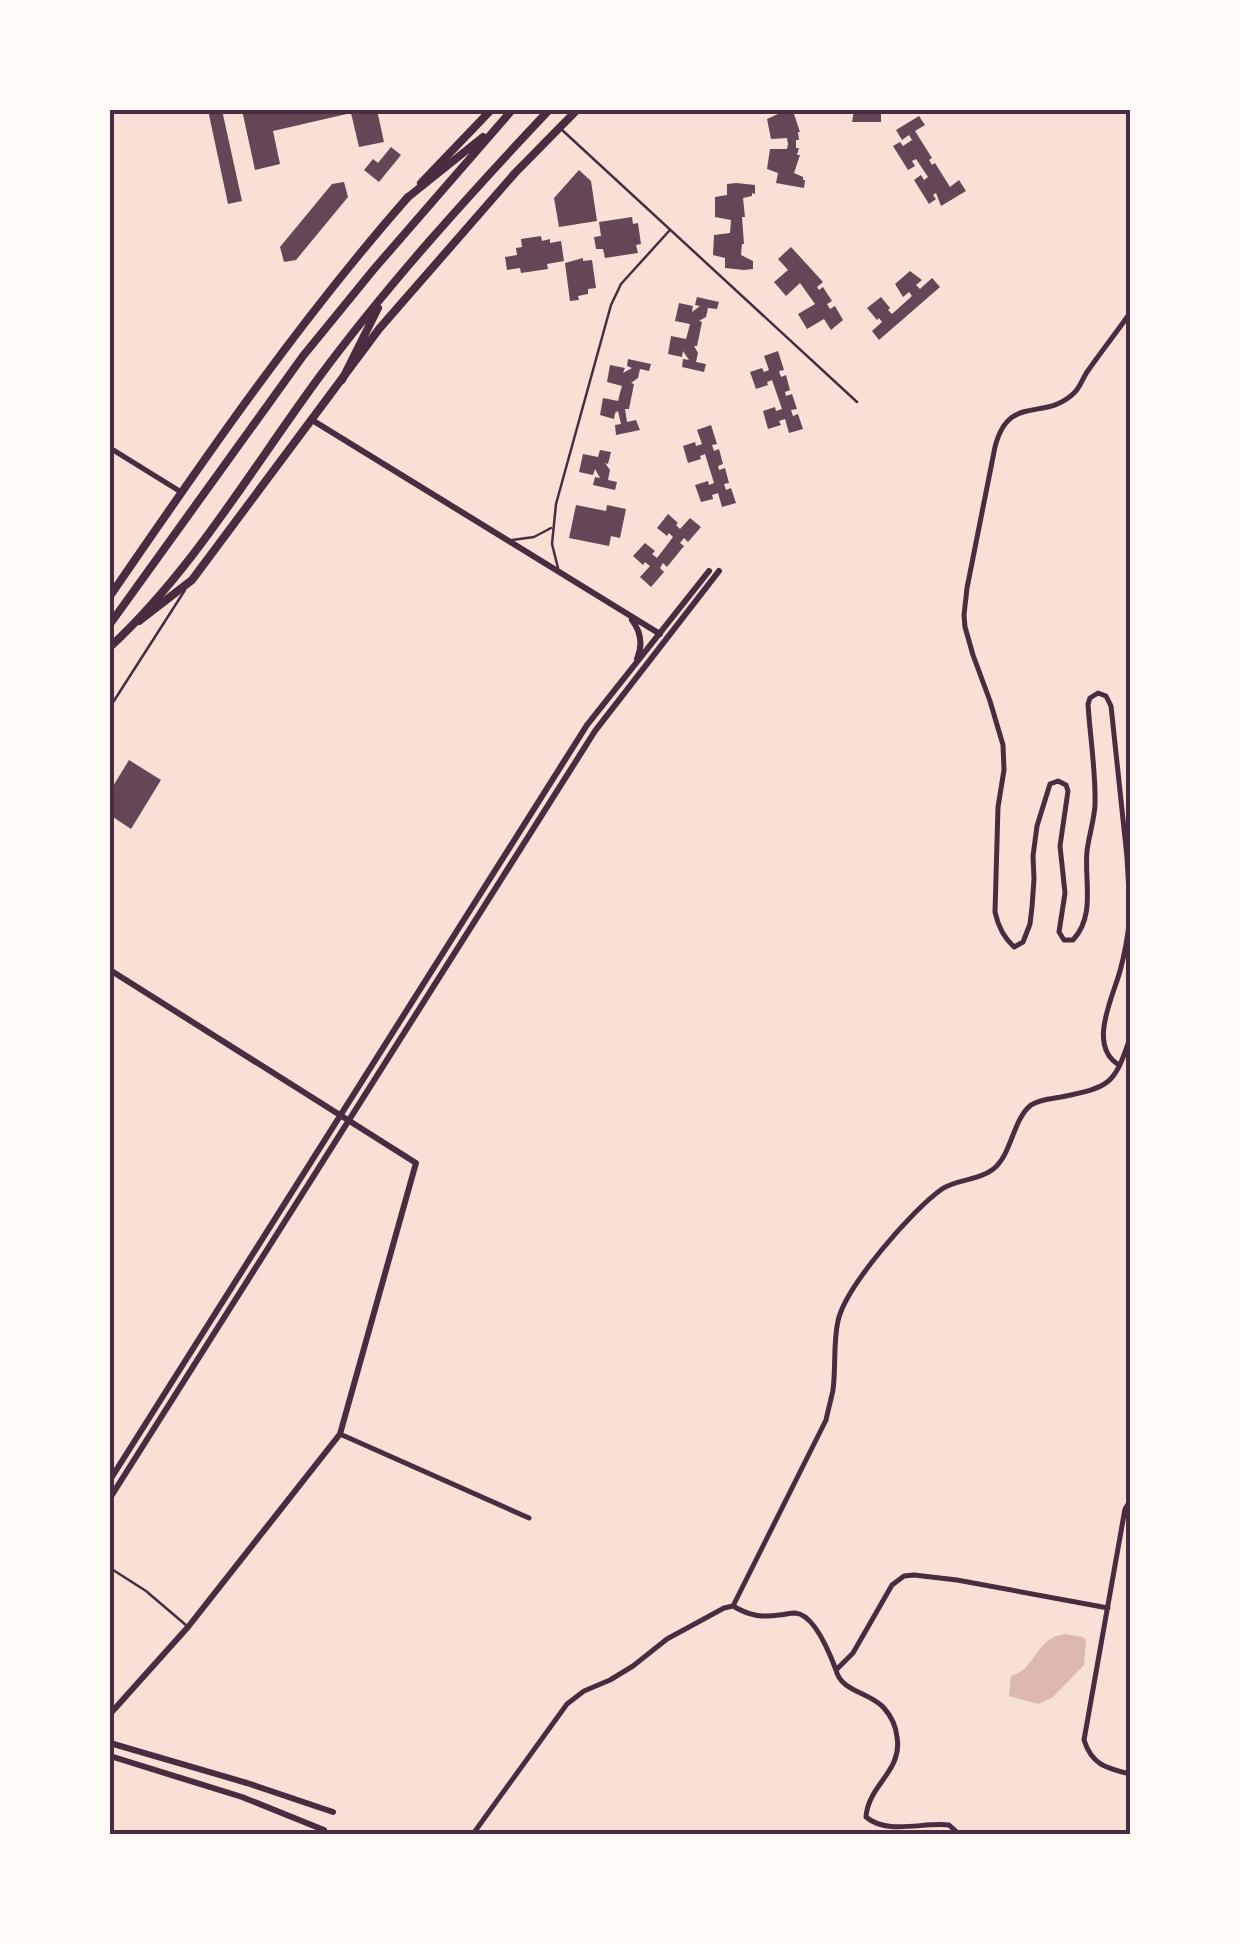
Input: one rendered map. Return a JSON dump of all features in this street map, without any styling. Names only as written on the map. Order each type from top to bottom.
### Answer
[{"type":"main road","points":[[110,596],[266,375],[407,198],[491,110]]},
{"type":"main road","points":[[110,624],[302,356],[512,110]]},
{"type":"main road","points":[[110,647],[182,570],[322,374],[385,294],[549,110]]},
{"type":"main road","points":[[132,626],[192,580],[379,329],[515,173],[577,110]]},
{"type":"main road","points":[[407,198],[498,125]]},
{"type":"main road","points":[[342,380],[385,294]]},
{"type":"street","points":[[1120,1065],[1112,1060],[1103,1034],[1121,969],[1130,914],[1111,706],[1106,696],[1098,693],[1088,704],[1095,804],[1086,854],[1090,892],[1078,935],[1064,940],[1058,932],[1064,893],[1060,846],[1068,791],[1066,784],[1058,780],[1050,784],[1036,826],[1030,924],[1023,942],[1014,947],[997,924],[995,912],[1003,745],[964,615],[1002,426],[1013,415],[1059,403],[1075,392],[1130,313]]},
{"type":"street","points":[[312,420],[663,636]]},
{"type":"street","points":[[110,448],[181,492]]},
{"type":"street","points":[[110,1498],[591,737],[709,571]]},
{"type":"street","points":[[110,1480],[587,726],[719,571]]},
{"type":"street","points":[[620,609],[634,622],[640,637],[639,655],[630,672]]},
{"type":"street","points":[[110,970],[416,1163],[340,1434],[188,1627],[110,1714]]},
{"type":"street","points":[[732,1606],[826,1420],[833,1389],[838,1320],[846,1299],[896,1233],[941,1190],[996,1168],[1028,1108],[1040,1100],[1099,1088],[1111,1081],[1130,1038]]},
{"type":"street","points":[[340,1434],[529,1518]]},
{"type":"street","points":[[1130,1501],[1125,1509],[1084,1740],[1095,1762],[1130,1774]]},
{"type":"street","points":[[836,1670],[853,1653],[892,1585],[904,1576],[956,1580],[1108,1608]]},
{"type":"street","points":[[473,1834],[567,1704],[584,1690],[634,1666],[667,1639],[732,1606],[745,1614],[765,1617],[795,1613],[805,1616],[820,1637],[838,1678],[878,1701],[888,1712],[897,1731],[899,1750],[895,1765],[872,1795],[866,1817],[884,1826],[949,1824],[959,1834]]},
{"type":"street","points":[[110,1744],[262,1787],[332,1812]]},
{"type":"street","points":[[110,1756],[242,1797],[324,1830]]},
{"type":"lane","points":[[560,128],[857,402]]},
{"type":"lane","points":[[560,573],[554,558],[552,527],[573,435],[615,294],[670,230]]},
{"type":"lane","points":[[506,540],[525,540],[552,527]]},
{"type":"lane","points":[[110,707],[192,580]]},
{"type":"lane","points":[[110,1568],[146,1591],[188,1627]]},
{"type":"shaded area","points":[[1065,1634],[1086,1640],[1084,1665],[1052,1698],[1038,1704],[1009,1696],[1011,1676],[1025,1668],[1046,1642]]},
{"type":"building","points":[[208,110],[222,110],[242,201],[228,204]]},
{"type":"building","points":[[242,110],[377,110],[384,142],[359,147],[351,113],[273,131],[280,164],[255,170]]},
{"type":"building","points":[[777,110],[798,110],[799,114],[794,114],[800,132],[796,148],[800,155],[794,173],[805,180],[804,188],[776,183],[778,173],[767,169],[770,149],[787,149],[788,144],[787,138],[771,139],[767,119],[778,114]]},
{"type":"building","points":[[854,110],[881,110],[881,122],[852,122]]},
{"type":"building","points":[[919,116],[925,125],[915,131],[932,158],[932,165],[935,163],[950,187],[959,180],[966,191],[941,206],[936,193],[936,199],[929,204],[914,180],[921,175],[924,180],[928,177],[916,159],[912,161],[915,166],[908,170],[893,146],[900,142],[903,146],[912,140],[909,135],[902,140],[896,130]]},
{"type":"building","points":[[391,147],[401,155],[379,182],[364,170],[373,159],[378,163]]},
{"type":"building","points":[[579,170],[591,181],[597,221],[559,227],[554,198]]},
{"type":"building","points":[[344,182],[348,197],[296,260],[284,262],[280,247],[332,184]]},
{"type":"building","points":[[727,184],[755,185],[755,194],[743,198],[741,255],[753,261],[753,269],[725,268],[725,258],[713,255],[714,235],[730,233],[731,220],[715,217],[715,197],[727,195]]},
{"type":"building","points":[[632,217],[633,224],[638,223],[638,253],[605,258],[603,249],[596,249],[594,237],[601,236],[599,222]]},
{"type":"building","points":[[541,236],[542,241],[550,239],[550,243],[561,241],[564,261],[547,264],[548,269],[521,273],[520,268],[507,270],[505,257],[517,255],[521,239]]},
{"type":"building","points":[[791,247],[823,282],[817,287],[823,287],[832,301],[827,304],[830,309],[835,306],[843,320],[831,330],[824,319],[807,329],[798,314],[815,304],[800,283],[786,296],[774,282],[788,270],[778,259]]},
{"type":"building","points":[[592,260],[596,288],[578,296],[579,300],[570,301],[565,263]]},
{"type":"building","points":[[910,271],[922,280],[916,285],[920,289],[932,278],[940,287],[879,340],[872,331],[882,322],[867,308],[881,297],[892,314],[912,296],[909,292],[903,297],[895,284]]},
{"type":"building","points":[[697,297],[719,302],[717,309],[708,308],[706,317],[699,321],[702,322],[694,346],[698,353],[696,362],[706,364],[704,372],[682,367],[683,359],[689,360],[683,351],[682,357],[668,354],[671,336],[686,339],[690,324],[675,321],[679,303],[693,306],[692,312],[700,306],[695,305]]},
{"type":"building","points":[[778,351],[784,370],[779,371],[781,377],[786,375],[790,390],[785,392],[786,396],[792,394],[797,409],[791,410],[793,416],[798,414],[803,429],[789,433],[785,419],[779,421],[781,425],[768,429],[763,411],[782,409],[772,380],[756,389],[750,372],[769,370],[764,356]]},
{"type":"building","points":[[628,359],[651,364],[649,371],[640,369],[638,378],[631,383],[634,384],[629,409],[625,409],[627,422],[636,420],[640,430],[616,435],[615,425],[621,424],[618,411],[614,419],[600,415],[603,398],[618,401],[622,386],[607,382],[610,365],[625,368],[623,373],[632,368],[627,366]]},
{"type":"building","points":[[711,425],[717,444],[712,445],[714,451],[719,449],[723,464],[718,466],[719,470],[725,468],[729,483],[724,484],[726,490],[731,488],[736,503],[722,507],[718,493],[701,502],[695,485],[714,483],[705,454],[688,463],[683,446],[702,444],[697,430]]},
{"type":"building","points":[[600,450],[611,452],[608,464],[605,463],[610,470],[608,480],[617,482],[615,490],[593,485],[595,477],[600,478],[595,469],[593,475],[579,472],[583,454],[598,457]]},
{"type":"building","points":[[576,505],[606,511],[607,505],[626,509],[620,538],[611,536],[609,546],[569,538]]},
{"type":"building","points":[[668,514],[680,529],[690,518],[701,527],[688,542],[684,538],[680,543],[684,546],[667,567],[663,563],[660,568],[664,572],[651,587],[640,577],[650,566],[633,556],[645,543],[657,558],[673,537],[657,528]]},
{"type":"building","points":[[129,760],[161,780],[131,829],[110,815],[110,791]]}]
